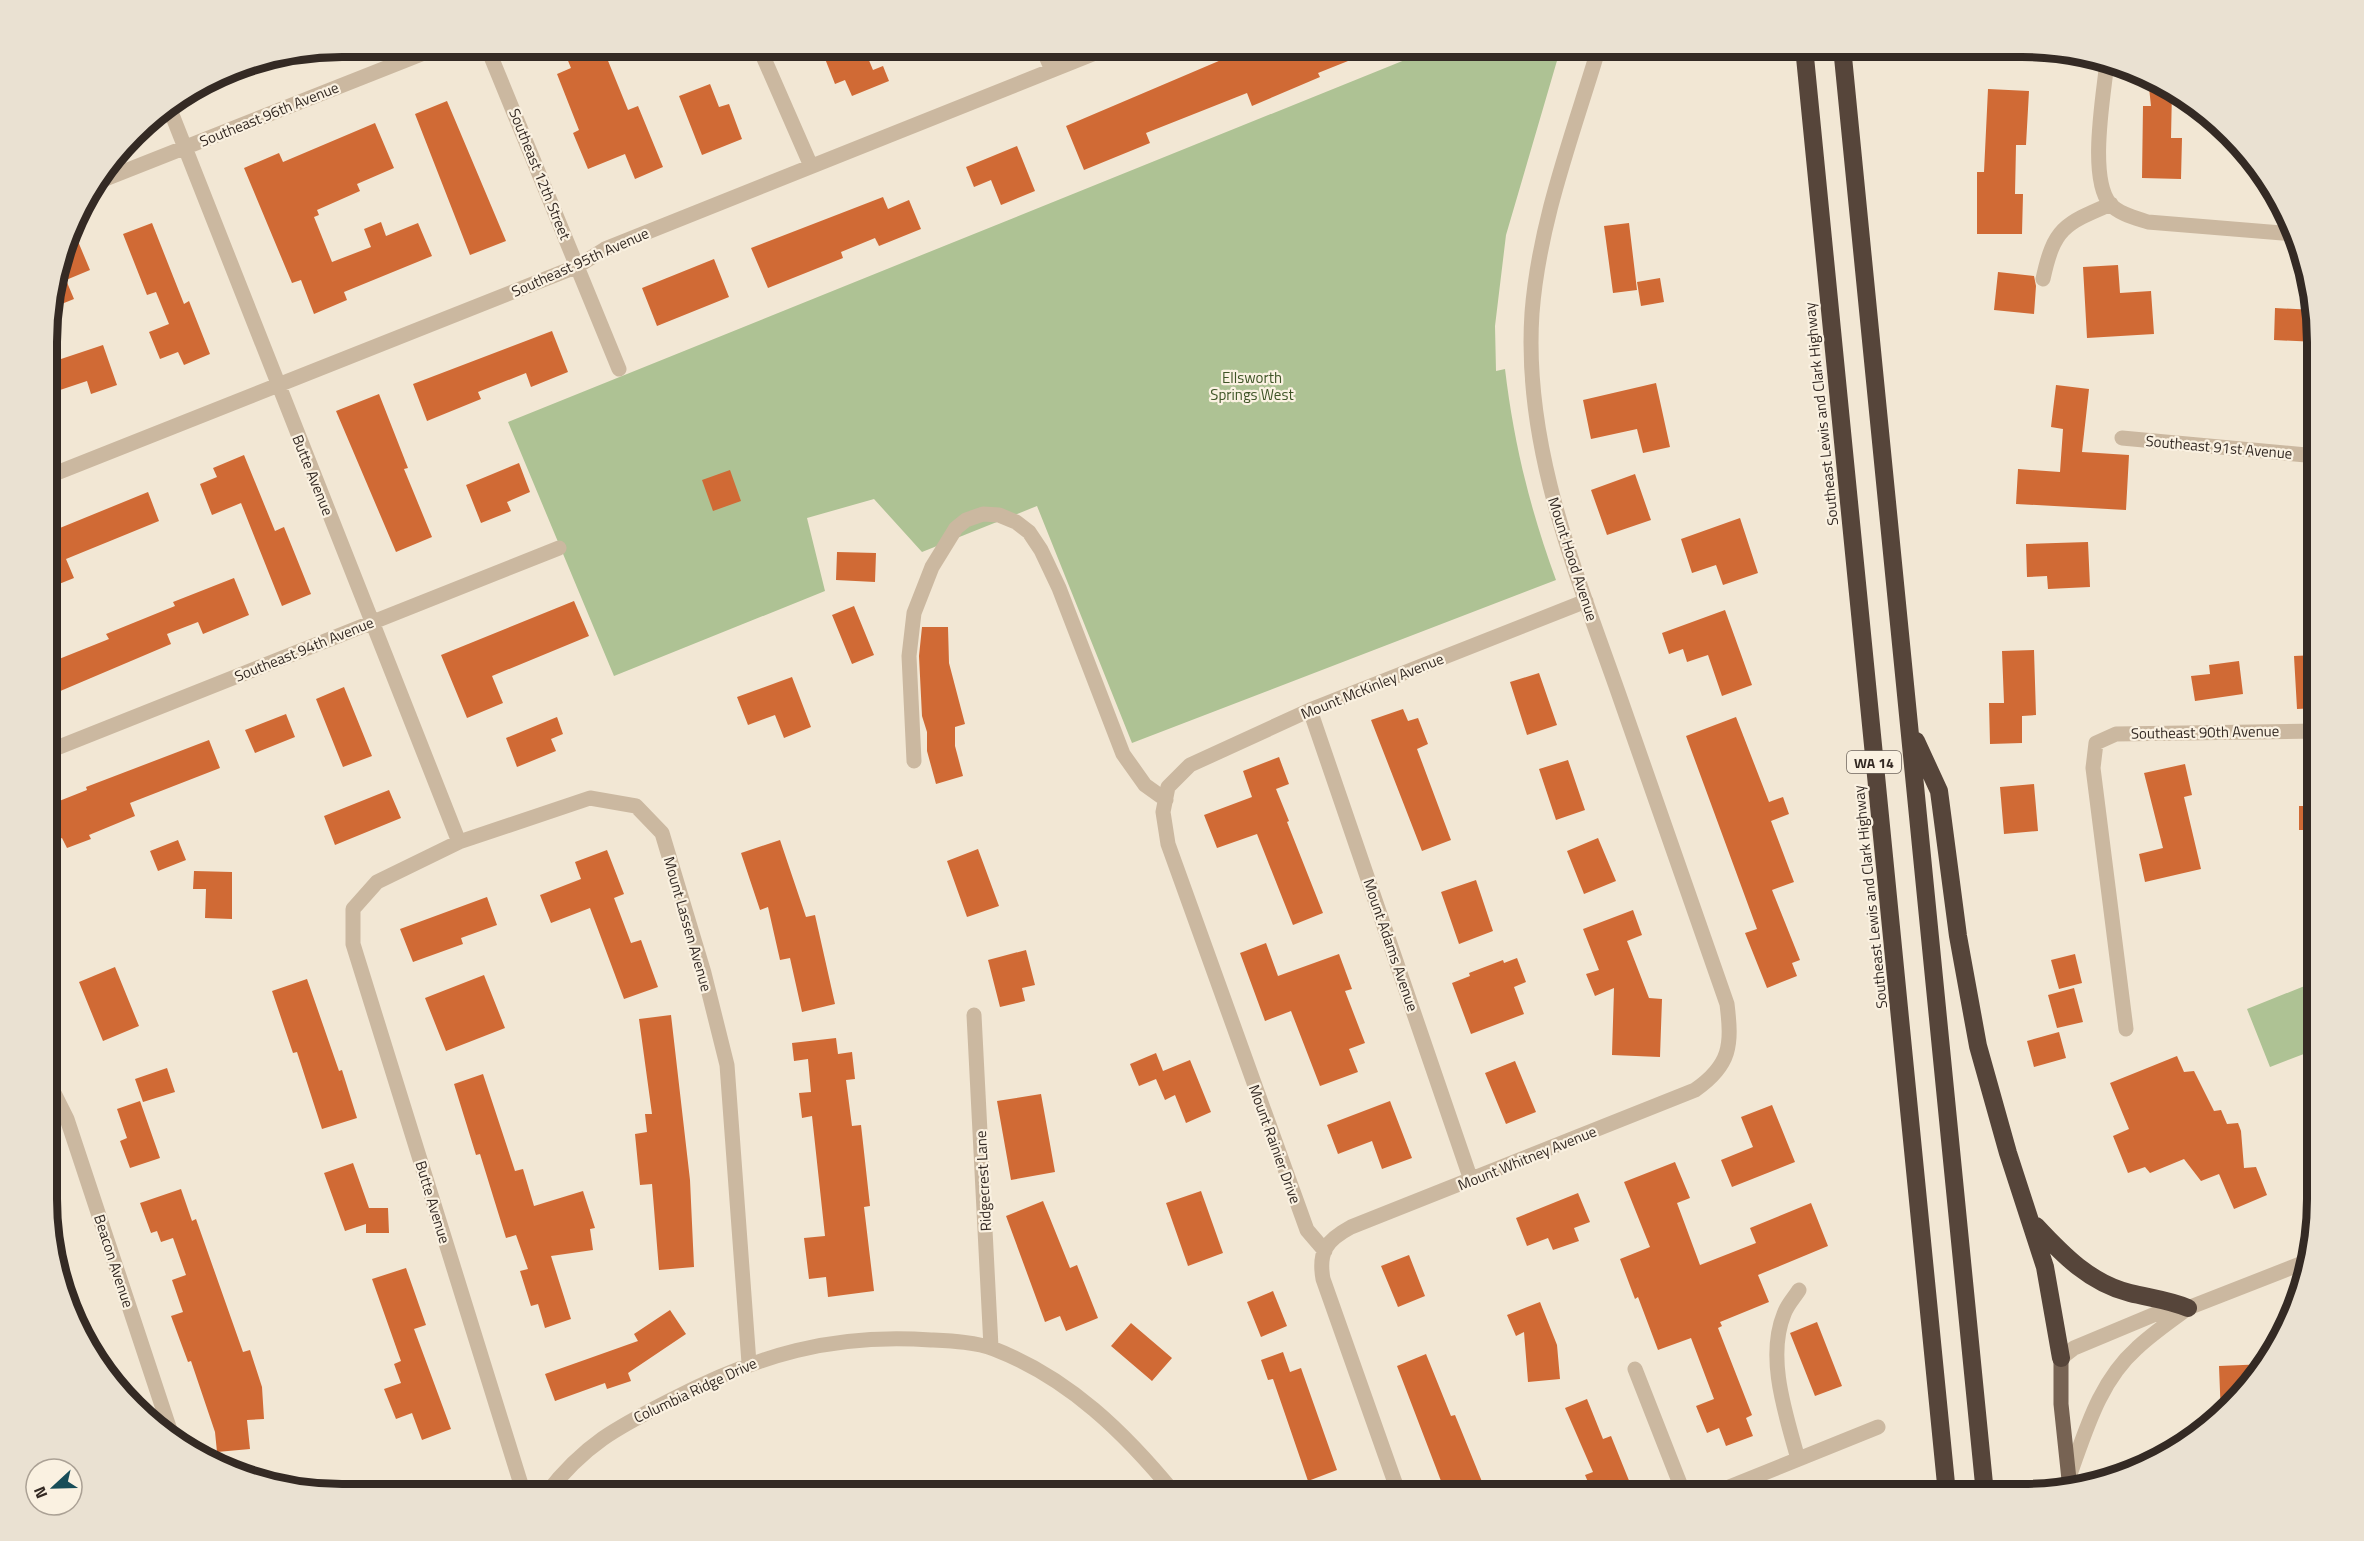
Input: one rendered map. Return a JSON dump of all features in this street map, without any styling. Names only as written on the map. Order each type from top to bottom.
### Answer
[{"type":"highway","name":"Southeast Lewis and Clark Highway","points":[[1805,57],[1945,1484]]},
{"type":"highway","name":"WA 14","points":[[1843,57],[1984,1484]]},
{"type":"highway","points":[[1910,728],[1939,791],[1960,945],[1978,1046],[2008,1153],[2046,1267],[2061,1358]]},
{"type":"highway","points":[[2032,1222],[2065,1258],[2097,1280],[2130,1293],[2164,1298],[2188,1308]]},
{"type":"main road","points":[[2061,1358],[2061,1404],[2070,1480]]},
{"type":"street","name":"Southeast 96th Avenue","points":[[110,177],[412,57]]},
{"type":"street","name":"Southeast 12th Street","points":[[492,57],[619,369]]},
{"type":"street","points":[[764,57],[811,166]]},
{"type":"street","points":[[1047,57],[1052,70]]},
{"type":"street","name":"Southeast 95th Avenue","points":[[57,473],[578,266],[606,249],[1083,57]]},
{"type":"street","name":"Mount Hood Avenue","points":[[1596,57],[1547,220],[1536,279],[1531,349],[1535,406],[1542,452],[1555,510],[1727,1004],[1731,1034],[1726,1059]]},
{"type":"street","points":[[2106,70],[2099,166],[2102,185],[2111,204],[2127,214],[2148,222],[2285,233]]},
{"type":"street","name":"Butte Avenue","points":[[172,114],[459,842]]},
{"type":"street","points":[[2043,279],[2050,249],[2059,232],[2083,216],[2111,204]]},
{"type":"street","name":"Southeast 91st Avenue","points":[[2122,438],[2307,455]]},
{"type":"street","points":[[914,761],[909,656],[914,613],[932,567],[956,528],[966,520],[975,517],[999,515],[1016,522],[1029,532],[1041,550],[1059,588],[1123,754],[1145,784],[1167,794]]},
{"type":"street","name":"Southeast 94th Avenue","points":[[57,748],[559,548]]},
{"type":"street","name":"Mount McKinley Avenue","points":[[1167,794],[1190,765],[1310,710],[1586,601]]},
{"type":"street","name":"Mount Adams Avenue","points":[[1310,710],[1471,1180]]},
{"type":"street","name":"Southeast 90th Avenue","points":[[2126,1029],[2093,768],[2096,743],[2116,734],[2307,731]]},
{"type":"street","name":"Mount Rainier Drive","points":[[1167,794],[1163,812],[1168,844],[1307,1230],[1324,1251]]},
{"type":"street","name":"Mount Lassen Avenue","points":[[353,909],[377,882],[459,842],[590,798],[636,806],[662,833],[704,973],[727,1065],[749,1363]]},
{"type":"street","name":"Butte Avenue","points":[[353,909],[353,944],[521,1484]]},
{"type":"street","name":"Ridgecrest Lane","points":[[974,1015],[991,1347]]},
{"type":"street","name":"Mount Whitney Avenue","points":[[1324,1251],[1332,1237],[1351,1227],[1695,1090],[1713,1078],[1726,1059]]},
{"type":"street","name":"Beacon Avenue","points":[[57,1099],[67,1119],[168,1424]]},
{"type":"street","points":[[1324,1251],[1320,1263],[1323,1279],[1395,1484]]},
{"type":"street","points":[[2071,1480],[2089,1420],[2108,1382],[2135,1349],[2188,1308],[2299,1264]]},
{"type":"street","points":[[1798,1460],[1785,1410],[1776,1346],[1784,1313],[1799,1290]]},
{"type":"street","points":[[2061,1358],[2074,1348],[2165,1310],[2188,1308]]},
{"type":"street","name":"Columbia Ridge Drive","points":[[555,1484],[586,1449],[610,1431],[749,1363],[843,1340],[895,1337],[991,1347],[1031,1365],[1073,1390],[1135,1446],[1167,1484]]},
{"type":"street","points":[[1635,1370],[1680,1484]]},
{"type":"street","points":[[1737,1484],[1878,1427]]},
{"type":"green space","name":"Ellsworth Springs West","points":[[1412,57],[1558,57],[1506,235],[1495,326],[1496,371],[1505,369],[1524,476],[1538,528],[1556,580],[1132,743],[1037,506],[922,552],[874,499],[807,518],[825,591],[614,676],[508,422]]},
{"type":"green space","points":[[2307,985],[2307,1053],[2270,1067],[2247,1009]]},
{"type":"building","points":[[566,57],[606,57],[628,110],[638,106],[663,167],[635,179],[625,154],[588,169],[573,133],[579,130],[557,74],[571,68]]},
{"type":"building","points":[[824,57],[868,57],[873,70],[883,66],[889,81],[852,96],[845,80],[835,84]]},
{"type":"building","points":[[1228,57],[1358,57],[1318,73],[1320,77],[1252,106],[1247,93],[1146,133],[1150,143],[1084,170],[1066,126]]},
{"type":"building","points":[[710,84],[719,107],[729,104],[742,139],[702,155],[679,96]]},
{"type":"building","points":[[2149,87],[2172,100],[2171,138],[2182,138],[2181,179],[2142,178],[2143,106],[2151,106]]},
{"type":"building","points":[[1988,89],[2029,91],[2026,145],[2016,145],[2015,194],[2023,194],[2022,234],[1977,234],[1977,172],[1984,172]]},
{"type":"building","points":[[447,101],[506,241],[470,255],[415,114]]},
{"type":"building","points":[[375,123],[394,168],[357,184],[360,191],[317,210],[319,215],[314,217],[332,262],[371,247],[364,229],[381,222],[386,236],[418,223],[432,256],[344,292],[347,300],[314,314],[301,280],[292,283],[244,168],[279,153],[283,162]]},
{"type":"building","points":[[1017,146],[1035,191],[1001,205],[991,180],[974,187],[966,167]]},
{"type":"building","points":[[883,197],[888,209],[909,200],[921,229],[879,246],[875,238],[841,252],[843,258],[768,288],[751,248]]},
{"type":"building","points":[[152,223],[184,304],[189,301],[210,354],[184,365],[178,352],[160,359],[149,332],[169,324],[156,292],[147,295],[123,234]]},
{"type":"building","points":[[1629,223],[1637,290],[1613,293],[1604,226]]},
{"type":"building","points":[[77,239],[90,270],[66,280],[74,299],[59,305]]},
{"type":"building","points":[[714,259],[729,297],[657,326],[642,288]]},
{"type":"building","points":[[2118,265],[2120,293],[2151,291],[2154,334],[2087,338],[2083,267]]},
{"type":"building","points":[[1998,272],[2034,276],[2036,286],[2034,314],[1994,310]]},
{"type":"building","points":[[1660,278],[1664,302],[1641,306],[1637,282]]},
{"type":"building","points":[[2275,308],[2305,310],[2307,342],[2274,340]]},
{"type":"building","points":[[552,331],[568,372],[531,387],[526,373],[478,392],[481,399],[427,421],[413,384]]},
{"type":"building","points":[[103,345],[117,385],[91,394],[87,381],[57,391],[57,360]]},
{"type":"building","points":[[1656,383],[1670,447],[1643,453],[1637,429],[1591,439],[1583,400]]},
{"type":"building","points":[[2056,385],[2089,389],[2082,452],[2129,455],[2126,510],[2016,504],[2018,469],[2060,472],[2063,429],[2051,427]]},
{"type":"building","points":[[379,394],[408,468],[404,469],[432,537],[396,552],[336,411]]},
{"type":"building","points":[[244,455],[275,531],[284,527],[311,594],[282,606],[241,503],[212,515],[200,484],[217,477],[213,468]]},
{"type":"building","points":[[519,463],[530,492],[507,502],[511,511],[481,523],[466,485]]},
{"type":"building","points":[[730,470],[741,501],[713,511],[702,480]]},
{"type":"building","points":[[1635,474],[1651,520],[1607,535],[1591,490]]},
{"type":"building","points":[[148,492],[159,521],[66,559],[74,578],[57,585],[57,529]]},
{"type":"building","points":[[1740,518],[1758,573],[1723,585],[1716,565],[1692,573],[1681,539]]},
{"type":"building","points":[[2088,542],[2090,587],[2048,589],[2047,576],[2027,577],[2026,544]]},
{"type":"building","points":[[837,552],[876,553],[875,582],[836,580]]},
{"type":"building","points":[[234,578],[249,615],[203,634],[198,622],[167,634],[171,644],[58,692],[57,660],[109,639],[106,634],[175,606],[173,602]]},
{"type":"building","points":[[574,601],[589,636],[492,676],[503,703],[467,718],[441,655]]},
{"type":"building","points":[[854,606],[874,655],[852,664],[832,615]]},
{"type":"building","points":[[1725,610],[1752,685],[1722,696],[1708,655],[1687,662],[1683,649],[1669,654],[1662,633]]},
{"type":"building","points":[[922,627],[948,627],[949,663],[965,724],[955,727],[955,746],[963,776],[936,784],[927,751],[927,732],[922,716],[919,656]]},
{"type":"building","points":[[2034,650],[2036,715],[2022,716],[2022,743],[1990,744],[1989,703],[2004,703],[2002,651]]},
{"type":"building","points":[[2307,655],[2307,708],[2297,709],[2294,656]]},
{"type":"building","points":[[2239,661],[2243,694],[2195,701],[2191,676],[2210,674],[2209,665]]},
{"type":"building","points":[[1539,673],[1557,725],[1527,735],[1510,682]]},
{"type":"building","points":[[792,677],[811,727],[784,738],[775,715],[748,725],[737,697]]},
{"type":"building","points":[[344,687],[372,756],[343,767],[316,699]]},
{"type":"building","points":[[1403,709],[1408,721],[1418,718],[1428,744],[1417,749],[1451,840],[1422,851],[1371,720]]},
{"type":"building","points":[[286,714],[295,737],[255,753],[245,730]]},
{"type":"building","points":[[557,717],[563,734],[551,739],[556,751],[517,767],[506,738]]},
{"type":"building","points":[[1736,717],[1769,802],[1783,797],[1789,814],[1771,821],[1794,882],[1772,890],[1800,960],[1792,963],[1797,976],[1767,988],[1745,933],[1757,929],[1686,736]]},
{"type":"building","points":[[209,740],[220,768],[130,803],[135,816],[89,835],[91,839],[67,848],[62,838],[57,840],[57,802],[87,790],[86,787]]},
{"type":"building","points":[[1279,757],[1289,784],[1276,789],[1323,913],[1293,925],[1257,834],[1217,848],[1204,815],[1252,797],[1243,771]]},
{"type":"building","points":[[1568,760],[1585,810],[1556,820],[1539,769]]},
{"type":"building","points":[[2185,764],[2192,795],[2184,797],[2201,869],[2145,882],[2139,854],[2163,848],[2144,773]]},
{"type":"building","points":[[2034,784],[2038,831],[2004,834],[2000,787]]},
{"type":"building","points":[[389,790],[401,818],[335,845],[324,816]]},
{"type":"building","points":[[2299,806],[2307,806],[2307,830],[2299,830]]},
{"type":"building","points":[[1598,838],[1616,881],[1584,894],[1567,851]]},
{"type":"building","points":[[178,840],[186,860],[158,871],[150,851]]},
{"type":"building","points":[[780,840],[806,917],[815,915],[835,1004],[802,1012],[790,958],[780,960],[768,907],[760,910],[741,853]]},
{"type":"building","points":[[978,849],[999,906],[967,917],[947,861]]},
{"type":"building","points":[[607,850],[624,894],[614,898],[631,943],[641,940],[658,987],[624,999],[590,908],[551,923],[540,895],[581,879],[575,862]]},
{"type":"building","points":[[194,871],[232,872],[232,919],[205,918],[206,889],[193,889]]},
{"type":"building","points":[[1476,880],[1493,931],[1459,944],[1441,892]]},
{"type":"building","points":[[487,897],[497,925],[461,938],[463,944],[413,962],[400,929]]},
{"type":"building","points":[[1633,910],[1642,935],[1627,941],[1649,998],[1662,999],[1660,1057],[1612,1055],[1614,988],[1595,996],[1586,974],[1599,970],[1583,929]]},
{"type":"building","points":[[1266,943],[1278,976],[1339,954],[1352,989],[1345,991],[1365,1043],[1349,1049],[1358,1072],[1320,1086],[1291,1011],[1265,1021],[1240,953]]},
{"type":"building","points":[[1026,950],[1035,985],[1022,988],[1025,1001],[1000,1007],[988,960]]},
{"type":"building","points":[[2075,954],[2082,983],[2059,989],[2051,960]]},
{"type":"building","points":[[1517,958],[1526,982],[1514,987],[1524,1014],[1471,1034],[1452,983],[1470,976],[1469,973],[1503,960],[1504,963]]},
{"type":"building","points":[[115,967],[139,1026],[103,1041],[79,982]]},
{"type":"building","points":[[484,975],[505,1028],[446,1051],[425,998]]},
{"type":"building","points":[[307,979],[339,1071],[342,1070],[357,1118],[322,1129],[297,1052],[293,1053],[272,991]]},
{"type":"building","points":[[2074,988],[2083,1022],[2057,1028],[2048,995]]},
{"type":"building","points":[[671,1015],[690,1180],[694,1267],[659,1270],[652,1184],[640,1185],[635,1134],[647,1132],[645,1114],[652,1114],[639,1019]]},
{"type":"building","points":[[2059,1032],[2066,1058],[2034,1067],[2027,1041]]},
{"type":"building","points":[[836,1038],[838,1054],[852,1052],[855,1079],[846,1080],[852,1126],[861,1125],[870,1206],[864,1207],[874,1291],[828,1297],[826,1277],[809,1279],[804,1238],[825,1236],[812,1116],[802,1118],[799,1093],[811,1092],[808,1059],[794,1061],[792,1043]]},
{"type":"building","points":[[1156,1053],[1163,1071],[1190,1060],[1211,1112],[1186,1123],[1175,1095],[1165,1100],[1156,1079],[1139,1086],[1130,1064]]},
{"type":"building","points":[[2177,1056],[2184,1072],[2194,1071],[2214,1111],[2221,1110],[2227,1124],[2238,1123],[2241,1131],[2244,1168],[2256,1167],[2267,1195],[2234,1209],[2219,1174],[2201,1181],[2184,1159],[2150,1173],[2145,1167],[2128,1173],[2113,1136],[2129,1129],[2110,1083]]},
{"type":"building","points":[[1515,1061],[1536,1112],[1506,1124],[1485,1073]]},
{"type":"building","points":[[167,1068],[175,1092],[143,1102],[135,1079]]},
{"type":"building","points":[[483,1074],[515,1171],[523,1169],[534,1206],[583,1191],[595,1228],[590,1229],[593,1250],[551,1256],[571,1319],[545,1328],[538,1304],[531,1306],[520,1271],[528,1269],[516,1235],[506,1238],[480,1154],[476,1155],[454,1084]]},
{"type":"building","points":[[1041,1094],[1055,1172],[1011,1180],[997,1101]]},
{"type":"building","points":[[140,1101],[160,1158],[130,1168],[120,1141],[127,1138],[117,1109]]},
{"type":"building","points":[[1390,1101],[1412,1158],[1382,1169],[1372,1141],[1338,1154],[1327,1125]]},
{"type":"building","points":[[1772,1105],[1795,1162],[1732,1187],[1721,1160],[1753,1147],[1741,1117]]},
{"type":"building","points":[[1675,1162],[1690,1198],[1677,1203],[1700,1265],[1756,1243],[1750,1228],[1811,1203],[1828,1246],[1758,1275],[1769,1302],[1720,1322],[1722,1326],[1718,1328],[1752,1415],[1746,1418],[1753,1436],[1726,1446],[1719,1428],[1707,1433],[1696,1406],[1714,1399],[1691,1338],[1658,1350],[1638,1297],[1635,1299],[1620,1259],[1650,1247],[1624,1182]]},
{"type":"building","points":[[353,1163],[369,1208],[388,1208],[389,1233],[366,1233],[366,1224],[345,1231],[324,1173]]},
{"type":"building","points":[[181,1189],[192,1221],[196,1219],[243,1352],[250,1350],[262,1387],[264,1419],[247,1420],[250,1449],[217,1452],[215,1432],[191,1361],[188,1362],[171,1316],[183,1312],[172,1280],[186,1275],[173,1238],[161,1242],[157,1231],[151,1233],[140,1203]]},
{"type":"building","points":[[1201,1191],[1223,1253],[1188,1266],[1166,1203]]},
{"type":"building","points":[[1578,1193],[1590,1222],[1574,1228],[1579,1241],[1553,1250],[1548,1238],[1527,1246],[1516,1218]]},
{"type":"building","points":[[1043,1201],[1070,1268],[1077,1265],[1098,1318],[1066,1331],[1060,1316],[1045,1322],[1006,1216]]},
{"type":"building","points":[[1409,1255],[1425,1296],[1398,1307],[1381,1266]]},
{"type":"building","points":[[406,1268],[426,1325],[414,1329],[451,1429],[422,1440],[412,1413],[396,1419],[384,1389],[401,1383],[394,1364],[401,1361],[372,1279]]},
{"type":"building","points":[[1273,1291],[1287,1326],[1261,1337],[1247,1302]]},
{"type":"building","points":[[1540,1302],[1557,1345],[1560,1379],[1528,1382],[1524,1332],[1516,1336],[1507,1315]]},
{"type":"building","points":[[670,1310],[686,1334],[628,1373],[631,1381],[607,1389],[605,1383],[555,1401],[545,1374],[638,1341],[634,1334]]},
{"type":"building","points":[[1817,1322],[1842,1386],[1815,1396],[1790,1333]]},
{"type":"building","points":[[1131,1323],[1172,1358],[1152,1381],[1111,1346]]},
{"type":"building","points":[[1283,1352],[1290,1372],[1301,1368],[1337,1470],[1308,1481],[1273,1379],[1268,1380],[1261,1360]]},
{"type":"building","points":[[1426,1354],[1451,1416],[1455,1415],[1483,1484],[1442,1484],[1397,1366]]},
{"type":"building","points":[[2253,1365],[2220,1403],[2219,1366]]},
{"type":"building","points":[[1587,1399],[1603,1439],[1611,1436],[1630,1484],[1589,1484],[1585,1475],[1593,1472],[1565,1408]]}]
